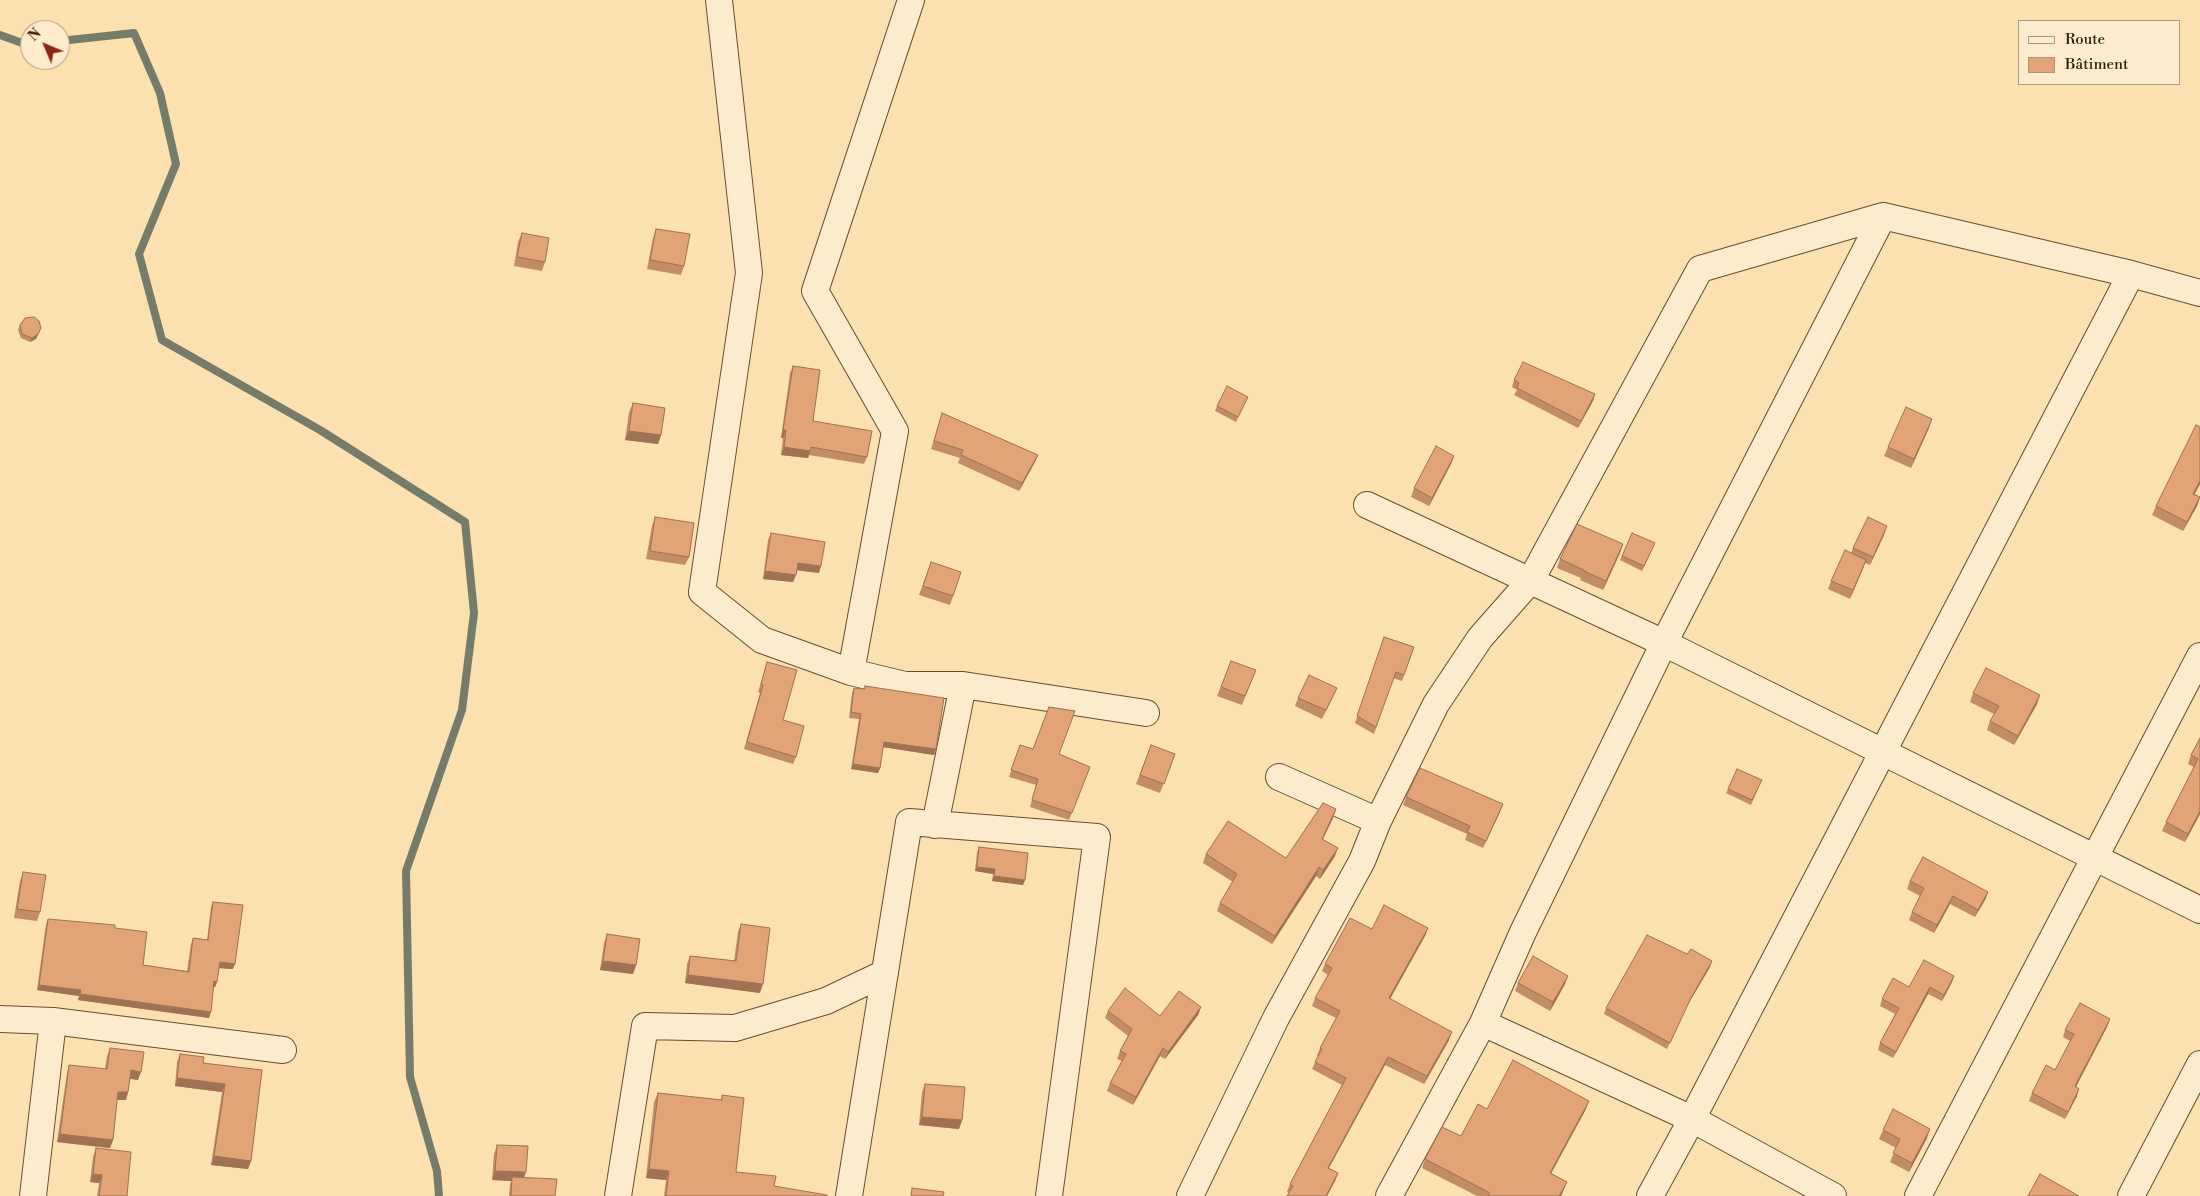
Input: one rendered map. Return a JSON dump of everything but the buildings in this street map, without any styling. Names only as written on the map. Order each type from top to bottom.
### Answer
[{"type":"street","points":[[719,0],[749,273],[702,592],[762,640],[851,672],[905,685],[963,685],[1146,713]]},
{"type":"street","points":[[851,672],[895,430],[815,291],[911,0]]},
{"type":"street","points":[[1388,1196],[1483,1023],[1522,932],[1664,643],[1883,216]]},
{"type":"street","points":[[1190,1196],[1276,1018],[1362,861],[1378,821],[1436,704],[1480,638],[1531,580],[1700,269],[1883,216],[2131,274],[2200,293]]},
{"type":"street","points":[[1650,1196],[1692,1119],[2131,274]]},
{"type":"street","points":[[1367,506],[1664,643],[2200,910]]},
{"type":"street","points":[[1918,1196],[2095,858],[2196,673]]},
{"type":"street","points":[[935,825],[963,685]]},
{"type":"street","points":[[1279,777],[1378,821]]},
{"type":"street","points":[[849,1196],[909,822],[1097,837],[1049,1196]]},
{"type":"street","points":[[618,1196],[645,1026],[735,1028],[826,1001],[884,973]]},
{"type":"street","points":[[0,1019],[53,1021],[283,1050]]},
{"type":"street","points":[[33,1196],[53,1021]]},
{"type":"street","points":[[1483,1023],[1692,1119],[1833,1196]]},
{"type":"street","points":[[2132,1196],[2200,1064]]},
{"type":"waterway","points":[[70,40],[134,33],[160,93],[176,164],[139,254],[162,340],[320,430],[465,522],[474,613],[462,710],[406,871],[410,1077],[437,1171],[439,1196]]},
{"type":"waterway","points":[[0,35],[20,42]]}]
